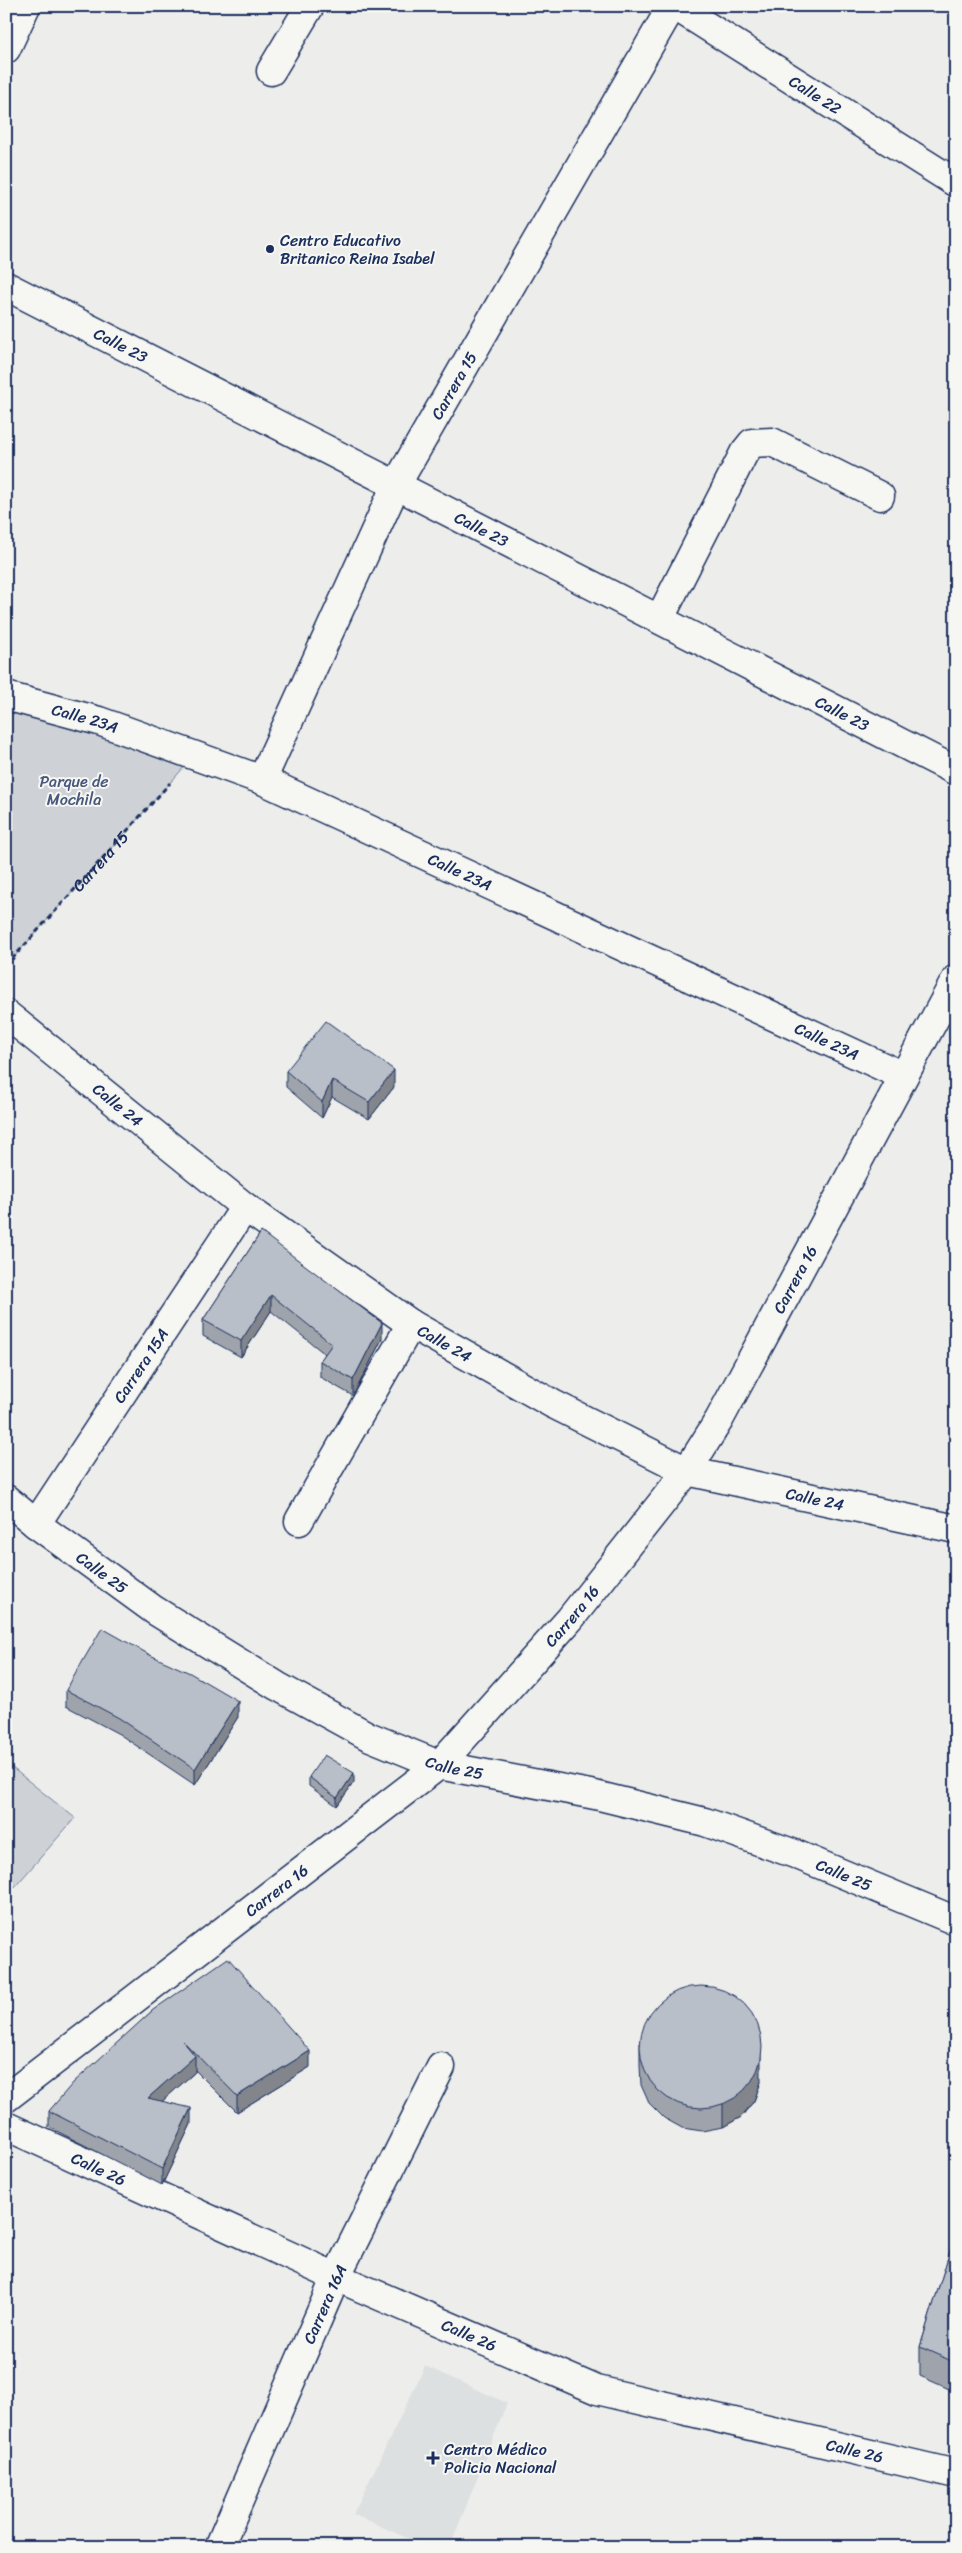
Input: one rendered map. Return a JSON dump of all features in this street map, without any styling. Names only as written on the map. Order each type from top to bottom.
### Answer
[{"type":"street","points":[[6,49],[26,6]]},
{"type":"street","points":[[271,71],[310,6]]},
{"type":"street","name":"Calle 22","points":[[674,6],[956,183]]},
{"type":"street","name":"Carrera 15","points":[[262,780],[396,485],[674,6]]},
{"type":"street","name":"Calle 23","points":[[6,286],[660,618],[956,771]]},
{"type":"street","points":[[660,618],[744,454],[752,443],[772,442],[880,496]]},
{"type":"street","name":"Calle 23A","points":[[6,696],[99,721],[262,780],[903,1076]]},
{"type":"street","name":"Carrera 16","points":[[6,2098],[439,1765],[570,1619],[687,1471],[745,1373],[956,979]]},
{"type":"street","name":"Calle 24","points":[[6,1014],[245,1207],[411,1324],[553,1404],[687,1471],[956,1529]]},
{"type":"street","name":"Carrera 15A","points":[[36,1524],[245,1207]]},
{"type":"street","points":[[299,1521],[411,1324]]},
{"type":"street","name":"Calle 25","points":[[6,1499],[36,1524],[154,1610],[277,1686],[368,1736],[439,1765],[595,1795],[705,1822],[795,1854],[956,1921]]},
{"type":"street","name":"Carrera 16A","points":[[220,2547],[336,2277],[441,2067]]},
{"type":"street","name":"Calle 26","points":[[6,2126],[336,2277],[597,2390],[956,2474]]},
{"type":"path","name":"Carrera 15","points":[[6,966],[195,755]]},
{"type":"shaded area","name":"Centro Médico Policia Nacional","points":[[425,2366],[507,2403],[450,2547],[427,2547],[353,2514]]},
{"type":"green space","name":"Parque de Mochila","points":[[6,701],[195,755],[6,966]]},
{"type":"green space","points":[[6,1763],[75,1818],[6,1897]]},
{"type":"building","points":[[326,1021],[394,1070],[369,1102],[332,1080],[322,1102],[286,1071]]},
{"type":"building","points":[[261,1232],[382,1323],[353,1380],[320,1361],[332,1344],[271,1295],[241,1341],[203,1320]]},
{"type":"building","points":[[102,1628],[150,1655],[190,1673],[238,1701],[195,1769],[119,1718],[66,1690]]},
{"type":"building","points":[[324,1755],[354,1773],[337,1798],[309,1777]]},
{"type":"building","points":[[228,1958],[310,2051],[237,2096],[183,2041],[195,2056],[148,2098],[191,2108],[162,2169],[49,2111],[73,2083],[153,2010]]},
{"type":"building","points":[[701,1986],[724,1991],[744,2004],[757,2024],[762,2047],[757,2070],[744,2090],[724,2103],[701,2108],[678,2103],[658,2090],[645,2070],[640,2047],[645,2024],[658,2004],[678,1991]]},
{"type":"building","points":[[956,2232],[956,2363],[920,2347]]},
{"type":"place","name":"Centro Educativo Britanico Reina Isabel","points":[[270,249]]},
{"type":"place","name":"Centro Médico Policia Nacional","points":[[433,2458]]}]
